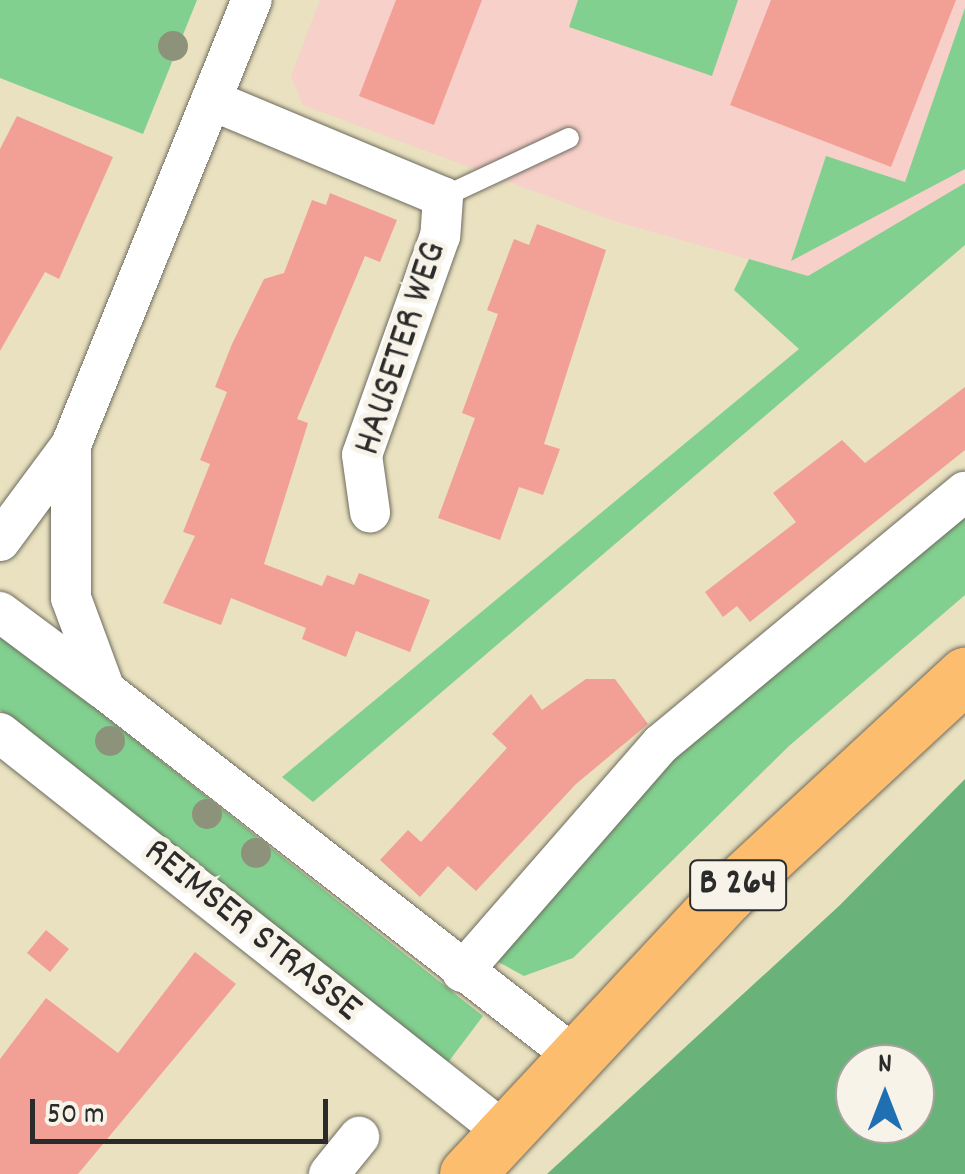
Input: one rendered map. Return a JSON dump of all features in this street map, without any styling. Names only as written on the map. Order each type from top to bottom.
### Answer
[{"type":"main road","name":"B 264","points":[[467,1174],[502,1130],[573,1055],[789,834],[965,675]]},
{"type":"street","points":[[0,541],[72,445],[252,0]]},
{"type":"street","name":"HAUSETER WEG","points":[[212,100],[442,198],[440,236],[362,455],[370,512]]},
{"type":"street","points":[[72,445],[71,598],[105,690]]},
{"type":"street","points":[[462,972],[661,744],[965,492]]},
{"type":"street","points":[[0,612],[573,1055]]},
{"type":"street","name":"REIMSER STRASSE","points":[[0,733],[502,1130]]},
{"type":"street","points":[[329,1174],[360,1136]]},
{"type":"lane","points":[[442,198],[569,138]]},
{"type":"shaded area","points":[[320,0],[965,0],[965,183],[808,276],[614,221],[303,105],[291,76]]},
{"type":"green space","points":[[0,0],[197,0],[143,134],[0,78]]},
{"type":"green space","points":[[578,0],[738,0],[712,76],[569,27]]},
{"type":"green space","points":[[965,8],[965,169],[791,261],[826,156],[905,182]]},
{"type":"green space","points":[[965,183],[965,245],[313,802],[282,777],[799,349],[734,290],[749,259],[808,276]]},
{"type":"green space","points":[[965,505],[965,595],[789,746],[573,958],[524,976],[491,958],[601,820]]},
{"type":"green space","points":[[0,633],[483,1016],[446,1065],[0,710]]},
{"type":"green space","points":[[965,779],[965,1174],[547,1174],[839,906]]},
{"type":"building","points":[[396,0],[482,0],[434,125],[359,96]]},
{"type":"building","points":[[771,0],[956,0],[891,167],[730,105]]},
{"type":"building","points":[[17,116],[113,157],[59,279],[45,272],[0,351],[0,149]]},
{"type":"building","points":[[330,193],[397,220],[380,262],[365,256],[297,419],[308,423],[264,564],[322,586],[327,575],[354,585],[359,573],[430,600],[410,652],[356,631],[346,657],[302,639],[306,628],[231,598],[221,625],[163,603],[195,536],[183,532],[210,464],[200,460],[227,392],[215,387],[232,344],[264,279],[284,273],[312,200],[326,205]]},
{"type":"building","points":[[537,224],[606,250],[544,444],[560,449],[543,495],[519,487],[500,540],[438,518],[475,418],[462,413],[498,314],[487,310],[514,239],[529,245]]},
{"type":"building","points":[[965,387],[965,450],[750,622],[737,606],[723,617],[705,592],[796,522],[773,493],[842,440],[865,463]]},
{"type":"building","points":[[586,679],[615,679],[648,724],[576,784],[476,891],[448,866],[420,897],[380,860],[408,830],[421,842],[507,748],[492,734],[531,694],[542,710]]},
{"type":"building","points":[[46,930],[69,949],[50,972],[27,953]]},
{"type":"building","points":[[195,952],[236,984],[78,1174],[0,1174],[0,1059],[46,998],[118,1053]]}]
